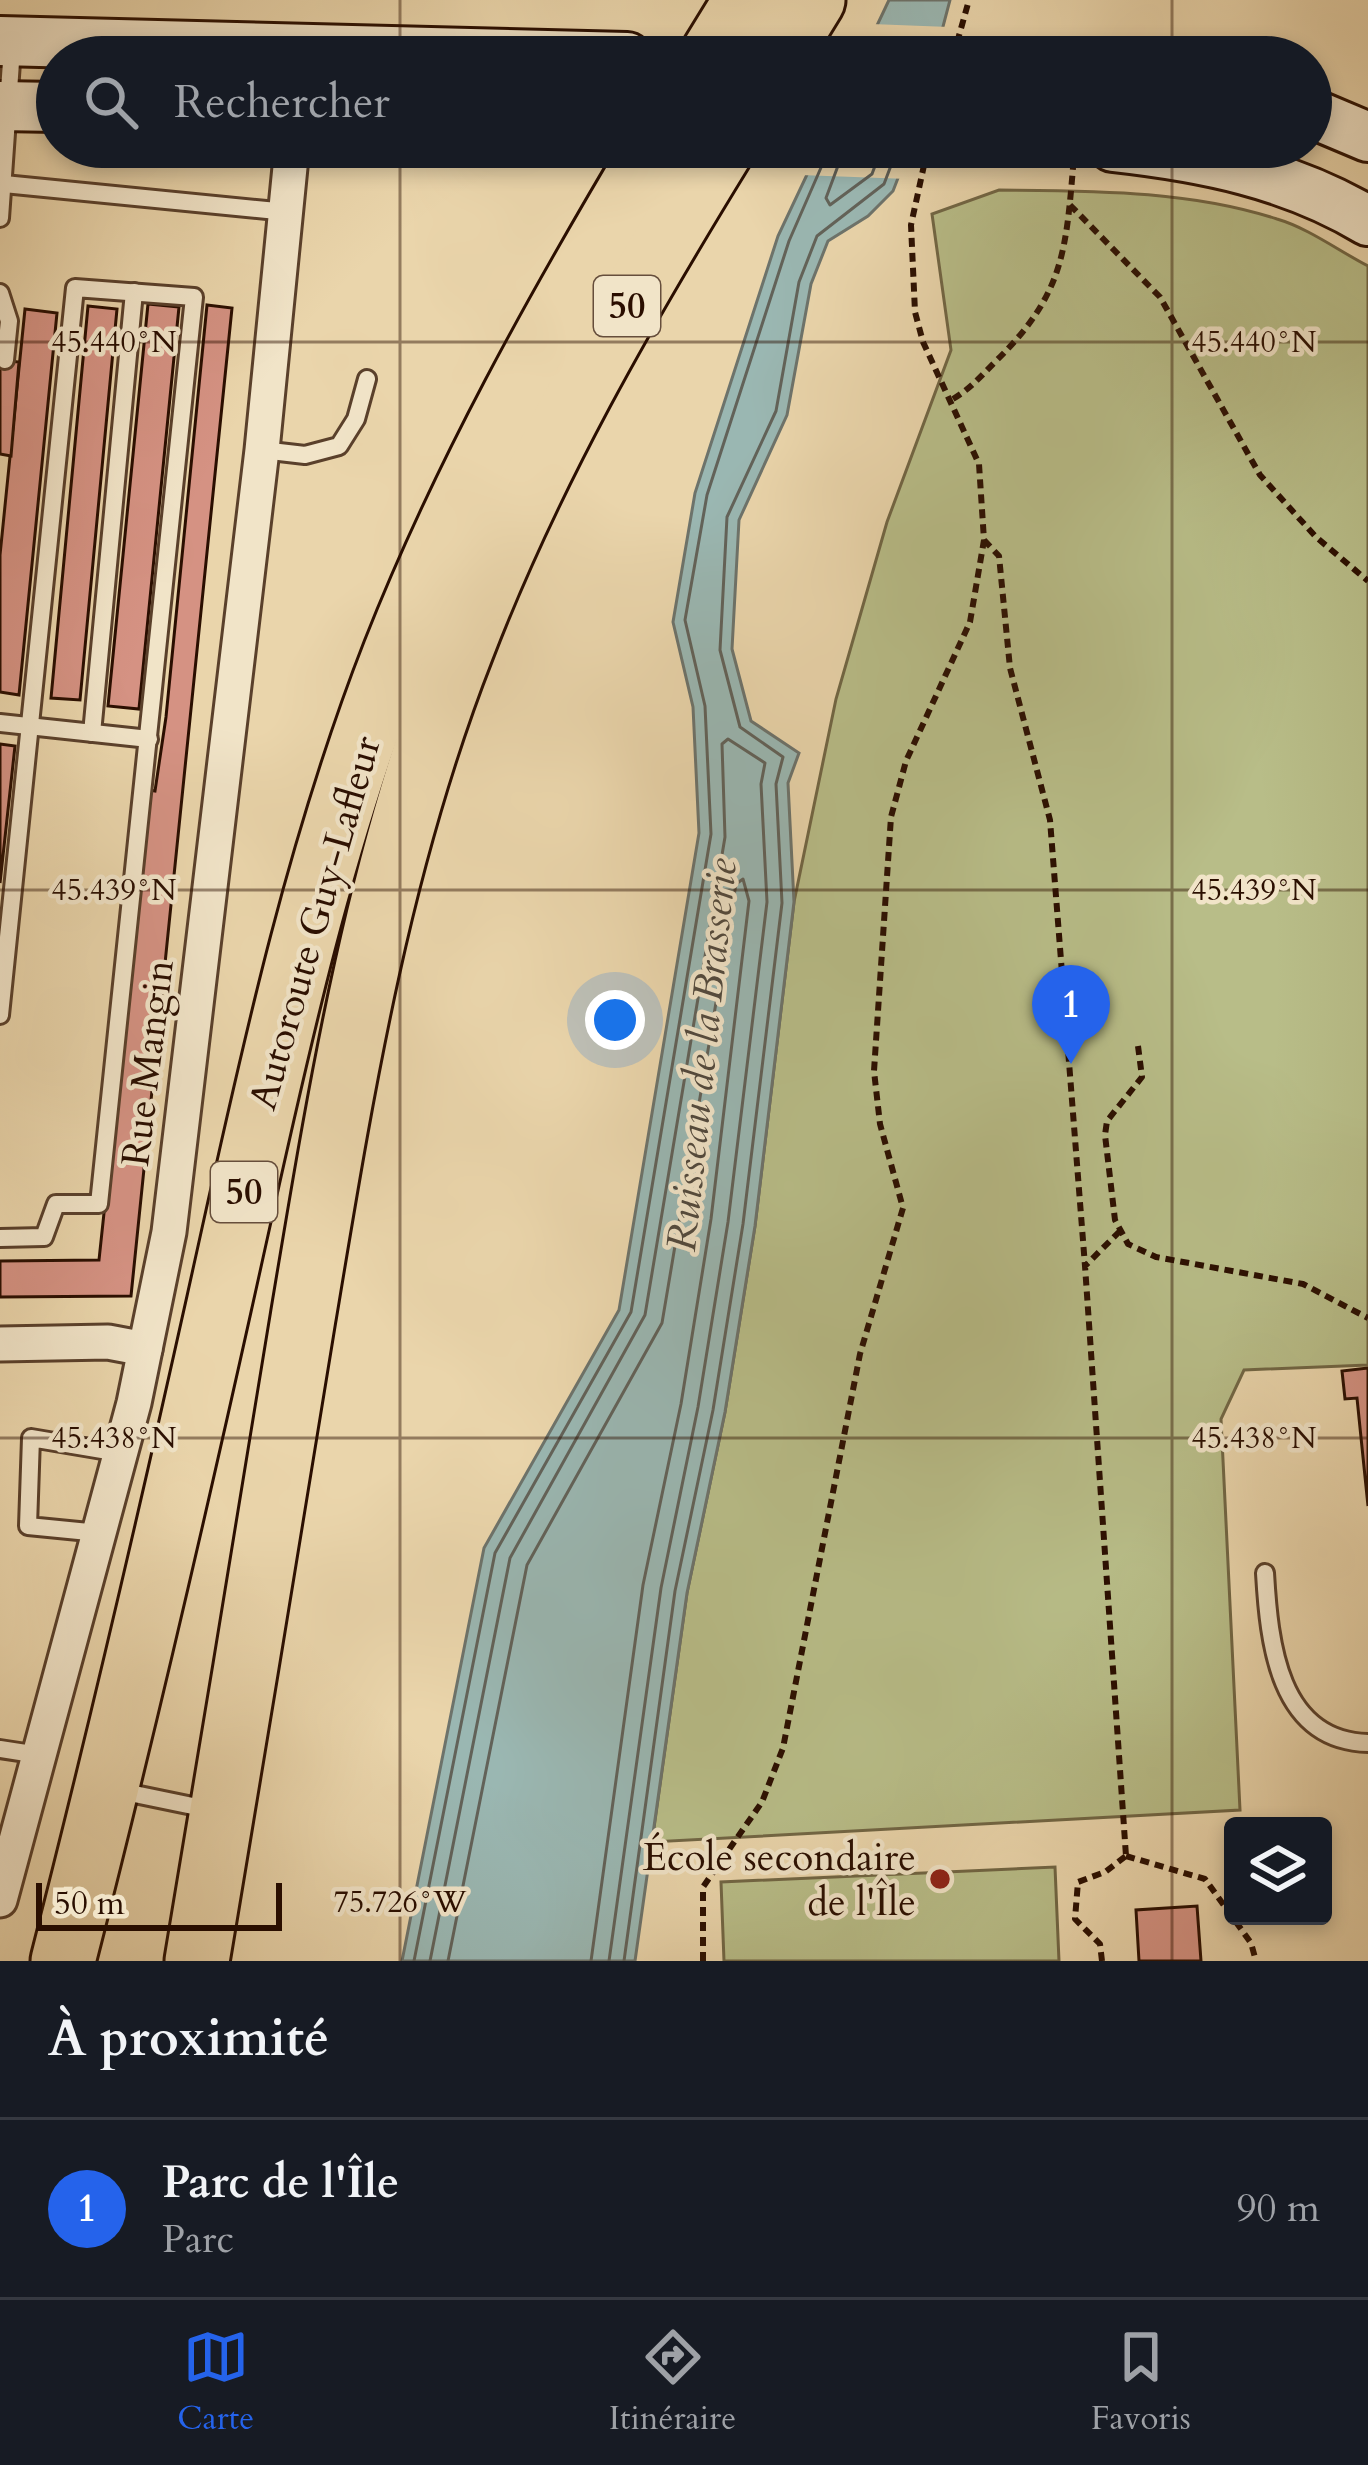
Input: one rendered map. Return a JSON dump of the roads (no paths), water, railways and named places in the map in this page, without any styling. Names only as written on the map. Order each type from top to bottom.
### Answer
[{"type":"highway","points":[[723,36],[746,0]]},
{"type":"highway","points":[[791,36],[813,0]]},
{"type":"highway","name":"Autoroute Guy-Lafleur","points":[[197,1961],[368,954],[563,302],[643,168]]},
{"type":"highway","name":"Autoroute Guy-Lafleur","points":[[62,1961],[107,1788],[309,919],[394,655],[514,456],[628,305],[710,168]]},
{"type":"main road","points":[[6,41],[36,42]]},
{"type":"main road","points":[[5,106],[36,107]]},
{"type":"main road","points":[[1332,122],[1368,137]]},
{"type":"main road","points":[[1236,168],[1277,178],[1368,221]]},
{"type":"street","name":"Rue Mangin","points":[[2,1886],[120,1453],[145,1349],[180,1160],[290,168]]},
{"type":"street","points":[[0,1344],[108,1342],[145,1349]]},
{"type":"lane","points":[[0,218],[6,41]]},
{"type":"lane","points":[[4,184],[287,212]]},
{"type":"lane","points":[[0,1015],[75,288],[194,297],[99,1204],[56,1204],[44,1237],[0,1238]]},
{"type":"lane","points":[[92,733],[134,292]]},
{"type":"lane","points":[[0,293],[9,321],[5,360]]},
{"type":"lane","points":[[262,450],[305,455],[339,446],[356,419],[367,380]]},
{"type":"lane","points":[[0,723],[148,739]]},
{"type":"lane","points":[[99,1533],[28,1526],[31,1438],[120,1453]]},
{"type":"lane","points":[[1265,1573],[1273,1649],[1290,1696],[1319,1729],[1368,1743]]},
{"type":"lane","points":[[0,1749],[39,1755]]},
{"type":"lane","points":[[107,1788],[222,1812]]},
{"type":"water","points":[[889,0],[950,0],[941,36],[872,36]]},
{"type":"water","name":"Ruisseau de la Brasserie","points":[[810,168],[902,168],[893,191],[868,216],[828,241],[811,284],[787,415],[739,520],[732,649],[751,721],[799,753],[788,783],[794,902],[755,1226],[725,1412],[687,1593],[635,1961],[402,1961],[484,1548],[619,1310],[699,833],[693,707],[673,622],[695,493],[778,236]]},
{"type":"place","name":"Parc de l'Île","points":[[1071,1064]]},
{"type":"place","name":"École secondaire de l'Île","points":[[940,1879]]}]
